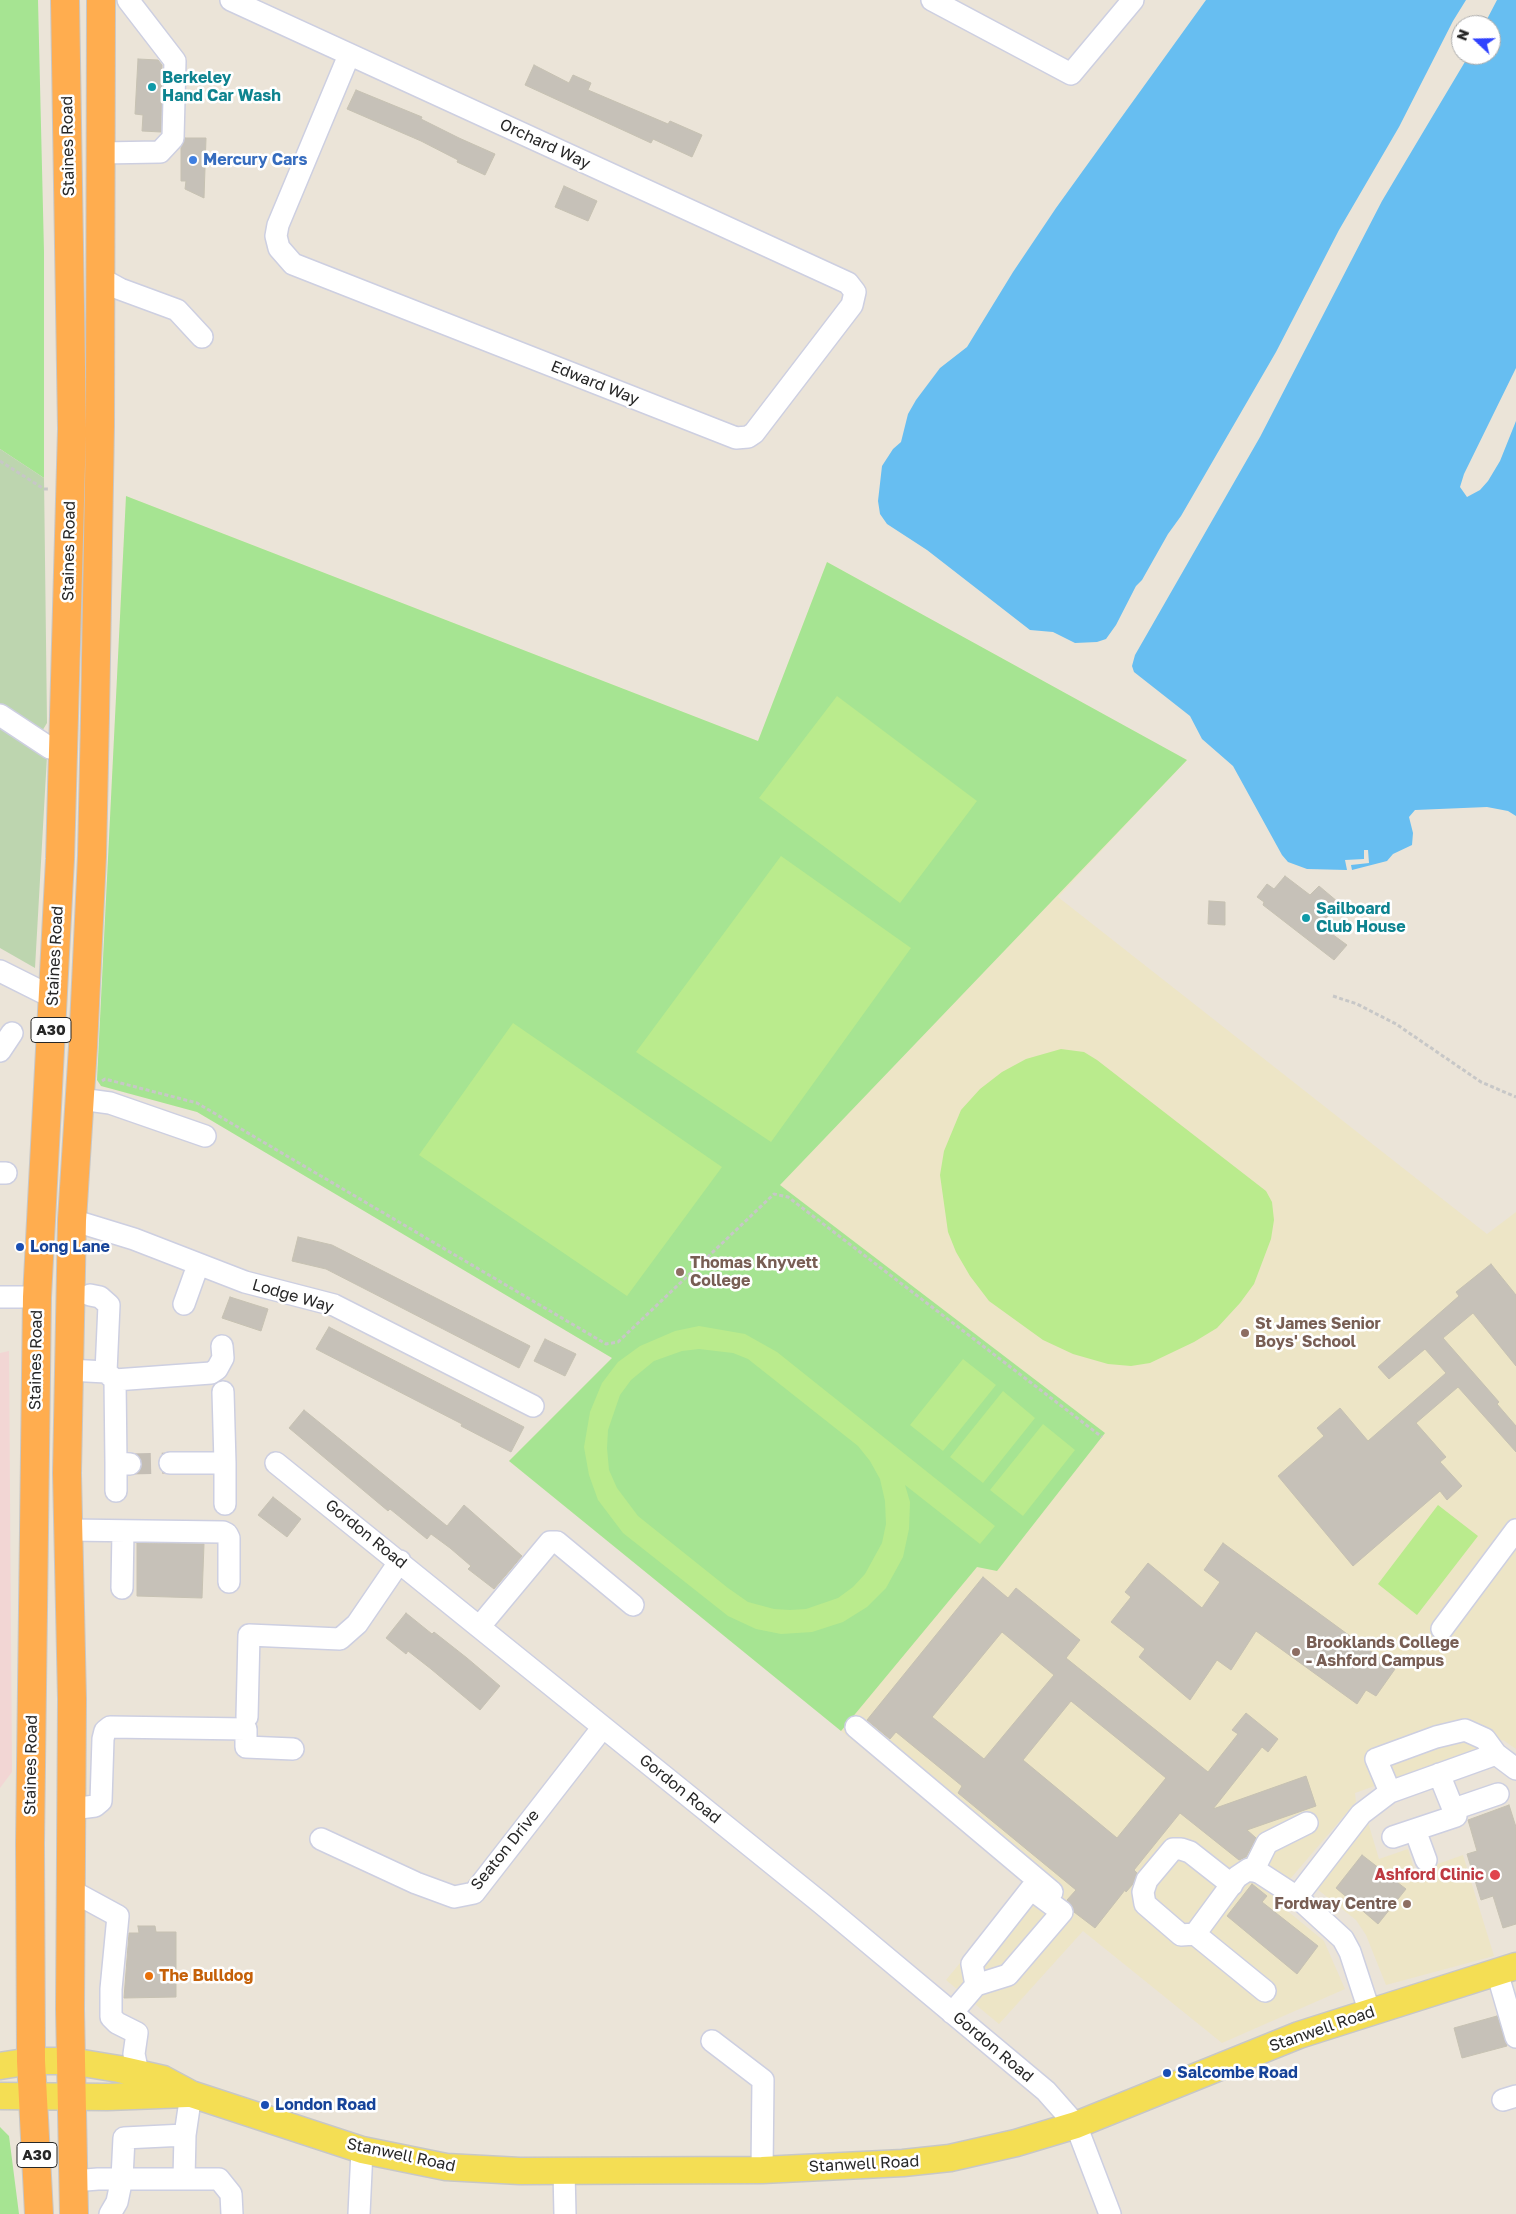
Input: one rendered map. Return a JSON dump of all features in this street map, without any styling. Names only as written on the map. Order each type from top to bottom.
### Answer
[{"type":"highway","name":"Staines Road","points":[[31,2061],[30,1843],[37,1296],[53,994],[63,749],[72,429],[65,0]]},
{"type":"highway","name":"Staines Road","points":[[70,2061],[72,1809],[68,1370],[72,1220],[90,1091],[100,426],[100,154],[103,3]]},
{"type":"highway","name":"A30","points":[[31,2061],[39,2214]]},
{"type":"highway","name":"A30","points":[[70,2061],[72,2097],[85,2180],[74,2214]]},
{"type":"main road","name":"Stanwell Road","points":[[0,2066],[31,2061],[70,2061],[163,2078],[191,2094],[362,2150],[446,2167],[520,2171],[762,2170],[903,2163],[950,2158],[1016,2143],[1076,2126],[1299,2035],[1506,1969]]},
{"type":"main road","name":"Stanwell Road","points":[[0,2096],[72,2097],[191,2094]]},
{"type":"street","points":[[100,154],[160,152],[173,138],[175,61],[128,0]]},
{"type":"street","name":"Orchard Way","points":[[231,0],[848,283],[855,292]]},
{"type":"street","points":[[932,0],[1071,74],[1133,0]]},
{"type":"street","name":"Edward Way","points":[[349,55],[278,225],[276,236],[279,248],[293,264],[736,438],[748,437],[754,433],[852,305],[855,292]]},
{"type":"street","points":[[100,278],[120,289],[176,310],[202,337]]},
{"type":"street","points":[[0,715],[50,748],[63,749]]},
{"type":"street","points":[[0,971],[44,993],[53,994]]},
{"type":"street","points":[[0,1051],[12,1033]]},
{"type":"street","points":[[90,1091],[110,1103],[205,1136]]},
{"type":"street","name":"Lodge Way","points":[[72,1220],[134,1239],[244,1282],[334,1305],[533,1406]]},
{"type":"street","points":[[184,1304],[198,1264]]},
{"type":"street","points":[[90,1295],[100,1297],[109,1306],[111,1376],[123,1464],[116,1491]]},
{"type":"street","points":[[0,1297],[37,1296]]},
{"type":"street","points":[[68,1370],[111,1376],[211,1373],[217,1369],[223,1358],[222,1346]]},
{"type":"street","points":[[223,1392],[225,1504]]},
{"type":"street","points":[[170,1463],[225,1463]]},
{"type":"street","name":"Gordon Road","points":[[276,1463],[400,1561],[821,1903],[1046,2091],[1076,2126]]},
{"type":"street","points":[[68,1530],[227,1534],[229,1538],[230,1582]]},
{"type":"street","points":[[1442,1629],[1516,1530]]},
{"type":"street","points":[[122,1588],[123,1531]]},
{"type":"street","points":[[480,1626],[550,1542],[558,1542],[634,1605]]},
{"type":"street","points":[[247,1717],[249,1636],[340,1639],[357,1624],[400,1561]]},
{"type":"street","points":[[856,1726],[1053,1891],[1046,1900]]},
{"type":"street","name":"Seaton Drive","points":[[321,1838],[416,1883],[454,1897],[474,1893],[604,1727]]},
{"type":"street","points":[[72,1809],[95,1806],[101,1801],[103,1739],[105,1731],[110,1728],[246,1729],[246,1747],[293,1749]]},
{"type":"street","points":[[1390,1792],[1376,1759],[1436,1737],[1465,1730],[1486,1739],[1496,1754],[1516,1769]]},
{"type":"street","points":[[1297,1897],[1362,1814],[1390,1792],[1496,1754]]},
{"type":"street","points":[[1393,1837],[1456,1816],[1439,1774]]},
{"type":"street","points":[[1454,1809],[1498,1794]]},
{"type":"street","points":[[1253,1870],[1267,1844],[1307,1823]]},
{"type":"street","points":[[1415,1830],[1426,1860]]},
{"type":"street","points":[[1232,1885],[1190,1852],[1173,1849],[1147,1880],[1143,1892],[1145,1904],[1181,1935],[1195,1934],[1264,1991]]},
{"type":"street","points":[[1195,1934],[1237,1878],[1249,1869],[1253,1870],[1297,1897],[1343,1939],[1350,1952],[1370,2013]]},
{"type":"street","points":[[952,2012],[976,1985],[1008,1975],[1062,1912],[1031,1888],[972,1964],[976,1985]]},
{"type":"street","points":[[72,1891],[118,1916],[111,1989],[112,2016],[117,2023],[137,2033],[134,2054],[138,2073]]},
{"type":"street","points":[[1506,1969],[1516,2037]]},
{"type":"street","points":[[712,2040],[763,2080],[762,2170]]},
{"type":"street","points":[[184,2179],[185,2135],[191,2094]]},
{"type":"street","points":[[1076,2126],[1110,2214]]},
{"type":"street","points":[[117,2196],[124,2138],[185,2135]]},
{"type":"street","points":[[359,2214],[362,2150]]},
{"type":"street","points":[[564,2171],[565,2214]]},
{"type":"street","points":[[85,2180],[117,2196],[184,2179],[219,2179],[231,2194],[232,2214]]},
{"type":"path","points":[[0,461],[44,489],[56,489]]},
{"type":"path","points":[[1333,996],[1357,1004],[1396,1024],[1481,1082],[1516,1098]]},
{"type":"path","points":[[90,1091],[105,1079],[197,1103],[606,1344],[618,1342],[774,1194],[788,1197],[1102,1437]]},
{"type":"shaded area","name":"Thomas Knyvett College","points":[[126,496],[758,741],[827,562],[1187,760],[1058,897],[1487,1234],[1516,1212],[1516,1749],[1503,1740],[1355,1793],[1356,1802],[1273,1899],[1324,1941],[1345,1989],[1222,2043],[1083,1931],[999,2024],[946,1980],[1027,1882],[509,1461],[612,1358],[197,1112],[101,1086],[97,1080]]},
{"type":"shaded area","points":[[9,1351],[12,1772],[0,1788],[0,1353]]},
{"type":"shaded area","name":"Fordway Centre","points":[[1367,1819],[1379,1859],[1408,1849],[1415,1872],[1463,1855],[1494,1956],[1386,1985],[1366,1935],[1356,1920],[1317,1889]]},
{"type":"green space","points":[[0,0],[38,0],[44,252],[44,478],[0,449]]},
{"type":"green space","points":[[0,449],[44,478],[47,723],[33,746],[47,756],[35,968],[0,948]]},
{"type":"green space","name":"Thomas Knyvett College","points":[[126,496],[758,741],[827,562],[1187,760],[780,1185],[1105,1433],[997,1571],[977,1567],[841,1731],[509,1461],[612,1358],[197,1112],[101,1086],[97,1080]]},
{"type":"green space","points":[[837,696],[977,801],[900,903],[759,798]]},
{"type":"green space","points":[[781,856],[911,948],[771,1142],[636,1052]]},
{"type":"green space","points":[[513,1023],[722,1167],[627,1296],[419,1155]]},
{"type":"green space","points":[[1061,1049],[1084,1052],[1097,1060],[1266,1191],[1272,1202],[1274,1220],[1271,1239],[1254,1284],[1240,1303],[1217,1328],[1194,1342],[1150,1363],[1131,1366],[1108,1364],[1073,1354],[1043,1340],[989,1301],[970,1276],[956,1252],[948,1232],[940,1175],[944,1151],[961,1110],[980,1089],[1002,1072],[1026,1059]]},
{"type":"green space","points":[[699,1326],[745,1334],[777,1352],[995,1526],[980,1544],[905,1485],[910,1502],[909,1529],[903,1557],[886,1588],[867,1607],[843,1622],[812,1632],[781,1634],[756,1629],[728,1616],[623,1533],[598,1500],[589,1475],[584,1447],[590,1412],[602,1383],[618,1362],[640,1346],[675,1331]],"holes":[[[699,1349],[733,1353],[748,1359],[858,1446],[870,1461],[880,1479],[885,1501],[886,1524],[882,1543],[865,1574],[853,1587],[838,1598],[806,1609],[790,1610],[774,1609],[748,1602],[638,1516],[617,1488],[609,1470],[608,1430],[620,1395],[631,1380],[654,1361],[682,1351]]]},
{"type":"green space","points":[[963,1359],[996,1385],[943,1451],[910,1425]]},
{"type":"green space","points":[[1003,1391],[1035,1418],[983,1483],[950,1457]]},
{"type":"green space","points":[[1043,1424],[1075,1450],[1023,1516],[990,1490]]},
{"type":"green space","points":[[1438,1505],[1478,1536],[1417,1615],[1378,1584]]},
{"type":"green space","points":[[0,2127],[9,2136],[19,2214],[0,2214]]},
{"type":"water","points":[[1206,0],[1466,0],[1457,15],[1451,15],[1451,25],[1399,127],[1339,230],[1276,352],[1181,516],[1168,534],[1142,580],[1136,586],[1116,625],[1106,639],[1097,642],[1075,643],[1053,632],[1030,630],[927,550],[887,524],[880,514],[878,501],[882,466],[893,449],[901,442],[908,414],[916,400],[940,368],[967,347],[1013,272],[1056,208]]},
{"type":"water","points":[[1497,0],[1516,0],[1516,368],[1464,474],[1460,487],[1467,497],[1480,490],[1488,481],[1500,461],[1516,421],[1516,816],[1508,811],[1487,807],[1415,810],[1409,817],[1413,833],[1412,845],[1393,854],[1387,861],[1352,870],[1351,865],[1369,863],[1368,850],[1364,850],[1364,859],[1345,860],[1347,870],[1307,869],[1288,862],[1282,855],[1233,766],[1202,739],[1190,716],[1134,672],[1132,666],[1135,655],[1260,437],[1382,201],[1463,65],[1501,65],[1501,15],[1489,15]]},
{"type":"building","name":"Berkeley Hand Car Wash","points":[[138,59],[158,60],[162,65],[161,132],[142,131],[143,115],[135,114]]},
{"type":"building","points":[[534,65],[569,83],[573,75],[591,83],[588,90],[668,124],[670,121],[702,135],[692,157],[653,139],[651,143],[525,85]]},
{"type":"building","points":[[356,90],[422,117],[421,119],[495,154],[485,175],[457,162],[458,160],[421,141],[347,109]]},
{"type":"building","name":"Mercury Cars","points":[[185,138],[206,138],[204,198],[185,189],[186,181],[181,181],[181,148]]},
{"type":"building","points":[[564,186],[597,201],[588,221],[555,207]]},
{"type":"building","name":"Sailboard Club House","points":[[1285,876],[1310,895],[1319,886],[1338,902],[1321,926],[1347,945],[1334,960],[1263,905],[1264,902],[1257,897],[1267,884],[1274,889]]},
{"type":"building","points":[[1209,901],[1225,902],[1225,925],[1208,924]]},
{"type":"building","points":[[298,1237],[332,1245],[530,1346],[519,1368],[326,1269],[292,1261]]},
{"type":"building","points":[[1491,1264],[1516,1295],[1516,1366],[1473,1313],[1443,1338],[1499,1402],[1497,1404],[1516,1426],[1516,1452],[1458,1387],[1416,1423],[1446,1457],[1440,1462],[1462,1486],[1447,1500],[1440,1491],[1353,1566],[1278,1476],[1324,1436],[1317,1428],[1340,1408],[1368,1441],[1446,1373],[1425,1349],[1389,1379],[1378,1367],[1459,1296],[1456,1292]]},
{"type":"building","points":[[230,1297],[268,1309],[261,1331],[222,1318]]},
{"type":"building","points":[[329,1327],[524,1427],[511,1452],[461,1426],[462,1424],[316,1349]]},
{"type":"building","points":[[545,1339],[576,1354],[565,1376],[534,1361]]},
{"type":"building","points":[[304,1410],[447,1526],[464,1505],[522,1556],[494,1589],[468,1569],[471,1566],[450,1548],[431,1534],[427,1539],[390,1509],[388,1511],[289,1428]]},
{"type":"building","points":[[273,1497],[301,1519],[287,1537],[258,1515]]},
{"type":"building","points":[[137,1543],[204,1544],[202,1598],[137,1596]]},
{"type":"building","points":[[1223,1543],[1395,1669],[1376,1696],[1366,1690],[1357,1704],[1256,1631],[1231,1670],[1217,1660],[1190,1700],[1139,1657],[1145,1649],[1111,1622],[1131,1597],[1125,1592],[1148,1563],[1202,1608],[1220,1582],[1204,1570]]},
{"type":"building","points":[[983,1577],[1008,1598],[1016,1588],[1080,1640],[1066,1658],[1208,1772],[1238,1734],[1232,1730],[1246,1713],[1278,1739],[1268,1752],[1262,1747],[1213,1809],[1306,1776],[1316,1806],[1247,1830],[1256,1838],[1246,1857],[1239,1860],[1180,1813],[1134,1870],[1137,1873],[1133,1884],[1126,1892],[1125,1890],[1095,1928],[1074,1912],[1073,1907],[1067,1900],[1076,1890],[958,1793],[962,1786],[896,1732],[890,1739],[867,1720]],"holes":[[[1002,1632],[1054,1675],[984,1759],[932,1717]],[[1071,1701],[1166,1778],[1117,1838],[1023,1760]]]},
{"type":"building","points":[[406,1613],[432,1634],[434,1632],[500,1686],[480,1710],[408,1651],[406,1654],[386,1638]]},
{"type":"building","name":"Ashford Clinic","points":[[1509,1805],[1516,1827],[1516,1924],[1503,1928],[1493,1896],[1481,1900],[1467,1854],[1477,1851],[1468,1820]]},
{"type":"building","points":[[1362,1855],[1406,1889],[1378,1924],[1336,1888]]},
{"type":"building","points":[[1252,1884],[1267,1896],[1262,1902],[1318,1946],[1297,1974],[1227,1916]]},
{"type":"building","name":"The Bulldog","points":[[138,1926],[155,1926],[156,1932],[176,1932],[176,1997],[124,1998],[129,1933],[139,1933]]},
{"type":"building","points":[[1497,2016],[1507,2046],[1462,2058],[1454,2028]]},
{"type":"tunnel","points":[[130,1464],[170,1463]]},
{"type":"place","name":"Berkeley Hand Car Wash","points":[[152,87]]},
{"type":"place","name":"Mercury Cars","points":[[193,160]]},
{"type":"place","name":"Sailboard Club House","points":[[1306,918]]},
{"type":"place","name":"Long Lane","points":[[20,1247]]},
{"type":"place","name":"Thomas Knyvett College","points":[[680,1272]]},
{"type":"place","name":"St James Senior Boys' School","points":[[1245,1333]]},
{"type":"place","name":"Brooklands College - Ashford Campus","points":[[1296,1652]]},
{"type":"place","name":"Ashford Clinic","points":[[1495,1875]]},
{"type":"place","name":"Fordway Centre","points":[[1407,1904]]},
{"type":"place","name":"The Bulldog","points":[[149,1976]]},
{"type":"place","name":"Salcombe Road","points":[[1167,2073]]},
{"type":"place","name":"London Road","points":[[265,2105]]}]
